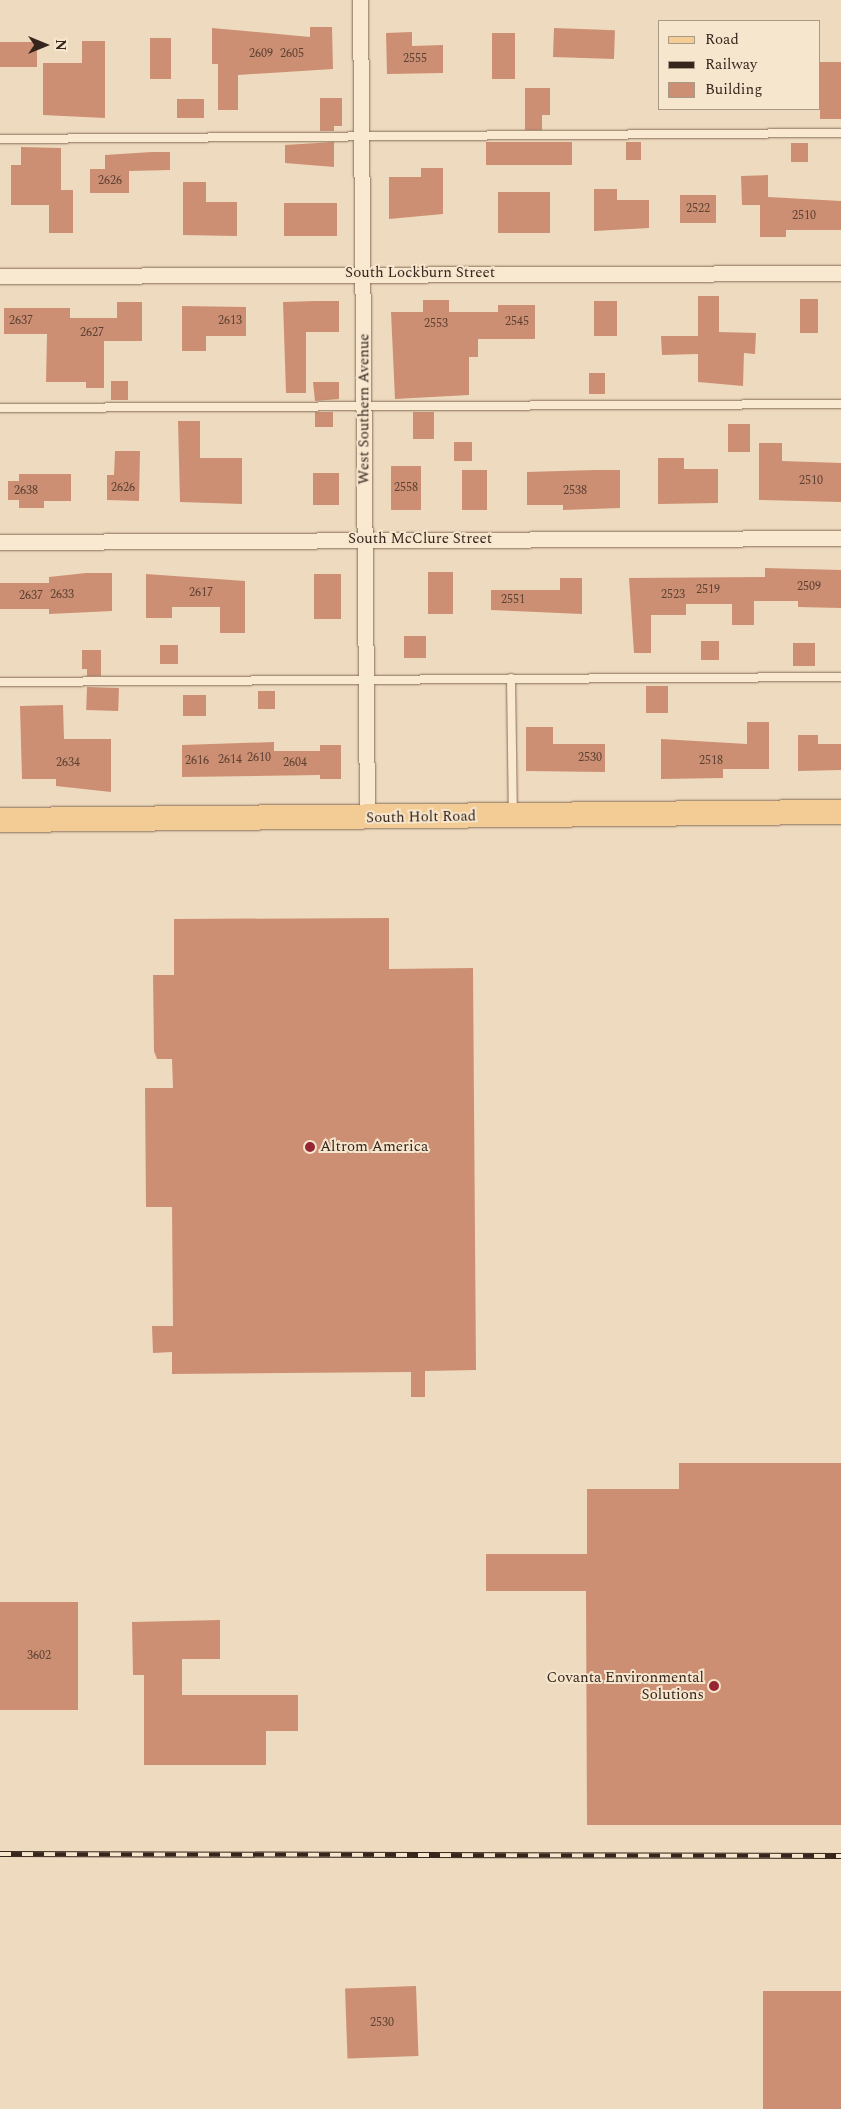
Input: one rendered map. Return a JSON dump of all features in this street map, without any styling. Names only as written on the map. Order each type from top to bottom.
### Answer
[{"type":"main road","name":"South Holt Road","points":[[0,820],[841,812]]},
{"type":"street","name":"West Southern Avenue","points":[[360,0],[367,818]]},
{"type":"street","name":"South Lockburn Street","points":[[0,276],[363,273],[841,273]]},
{"type":"street","name":"South McClure Street","points":[[0,542],[841,538]]},
{"type":"lane","points":[[0,139],[362,138],[841,133]]},
{"type":"lane","points":[[0,408],[841,404]]},
{"type":"lane","points":[[0,682],[366,677],[841,677]]},
{"type":"lane","points":[[511,678],[513,816]]},
{"type":"building","points":[[310,27],[332,27],[333,69],[238,75],[238,110],[218,110],[218,64],[212,64],[212,28],[310,37]]},
{"type":"building","points":[[554,28],[615,30],[614,59],[553,57]]},
{"type":"building","points":[[412,32],[412,46],[443,45],[443,73],[387,74],[386,33]]},
{"type":"building","points":[[492,33],[515,33],[515,79],[492,79]]},
{"type":"building","points":[[150,38],[171,38],[171,79],[150,79]]},
{"type":"building","points":[[82,41],[105,41],[105,118],[43,115],[43,63],[82,63]]},
{"type":"building","points":[[0,42],[37,42],[37,67],[0,67]]},
{"type":"building","points":[[821,62],[841,62],[841,119],[820,119]]},
{"type":"building","points":[[525,88],[550,88],[550,115],[542,115],[542,130],[525,130]]},
{"type":"building","points":[[320,98],[342,98],[342,126],[334,126],[334,131],[320,131]]},
{"type":"building","points":[[177,99],[204,99],[204,118],[177,118]]},
{"type":"building","points":[[334,142],[334,167],[285,163],[285,145]]},
{"type":"building","points":[[486,142],[572,142],[572,165],[486,165]]},
{"type":"building","points":[[626,142],[641,142],[641,160],[626,160]]},
{"type":"building","points":[[791,143],[808,143],[808,162],[791,162]]},
{"type":"building","points":[[21,147],[61,148],[61,190],[73,190],[73,233],[49,233],[49,205],[11,205],[11,165],[21,165]]},
{"type":"building","points":[[170,152],[170,170],[129,171],[129,193],[90,193],[90,169],[105,169],[105,155]]},
{"type":"building","points":[[421,168],[443,168],[443,214],[389,219],[389,177],[421,177]]},
{"type":"building","points":[[768,175],[768,197],[841,201],[841,230],[786,230],[786,237],[760,237],[760,205],[742,205],[741,176]]},
{"type":"building","points":[[183,182],[206,182],[206,202],[237,202],[237,236],[183,235]]},
{"type":"building","points":[[594,189],[617,189],[617,200],[649,200],[649,228],[594,231]]},
{"type":"building","points":[[498,192],[550,192],[550,233],[498,233]]},
{"type":"building","points":[[680,195],[716,195],[716,223],[680,223]]},
{"type":"building","points":[[284,203],[337,203],[337,236],[284,236]]},
{"type":"building","points":[[698,296],[719,296],[719,332],[756,333],[755,354],[744,353],[743,386],[698,382],[698,354],[662,355],[661,336],[698,336]]},
{"type":"building","points":[[800,299],[818,299],[818,333],[800,333]]},
{"type":"building","points":[[423,300],[449,300],[449,312],[498,312],[498,305],[535,305],[535,339],[478,339],[478,357],[469,357],[469,395],[395,399],[391,312],[423,312]]},
{"type":"building","points":[[339,301],[339,332],[306,332],[306,393],[286,393],[283,302]]},
{"type":"building","points":[[594,301],[617,301],[617,336],[594,336]]},
{"type":"building","points":[[117,302],[142,302],[142,341],[104,341],[104,388],[86,388],[86,382],[46,382],[47,334],[4,334],[4,308],[70,308],[70,318],[117,318]]},
{"type":"building","points":[[182,306],[246,307],[246,336],[206,336],[206,351],[182,351]]},
{"type":"building","points":[[589,373],[605,373],[605,394],[589,394]]},
{"type":"building","points":[[111,381],[128,381],[128,400],[111,400]]},
{"type":"building","points":[[313,382],[339,382],[339,399],[315,401]]},
{"type":"building","points":[[315,412],[333,412],[333,427],[315,427]]},
{"type":"building","points":[[413,412],[434,412],[434,439],[413,439]]},
{"type":"building","points":[[178,421],[200,421],[200,458],[242,458],[242,504],[180,502]]},
{"type":"building","points":[[728,424],[750,424],[750,452],[728,452]]},
{"type":"building","points":[[454,442],[472,442],[472,461],[454,461]]},
{"type":"building","points":[[759,443],[782,443],[782,461],[841,463],[841,502],[759,500]]},
{"type":"building","points":[[115,451],[140,451],[139,501],[107,500],[107,475],[114,475]]},
{"type":"building","points":[[658,458],[684,458],[684,469],[718,469],[718,503],[658,504]]},
{"type":"building","points":[[391,466],[421,466],[421,510],[391,510]]},
{"type":"building","points":[[462,470],[487,470],[487,510],[462,510]]},
{"type":"building","points":[[620,470],[620,508],[563,510],[563,505],[527,505],[527,472]]},
{"type":"building","points":[[313,473],[339,473],[339,505],[313,505]]},
{"type":"building","points":[[19,474],[71,474],[71,501],[44,501],[44,508],[19,508],[19,500],[8,500],[8,481],[19,481]]},
{"type":"building","points":[[765,568],[841,570],[841,608],[798,607],[798,601],[754,601],[754,625],[732,625],[732,604],[686,604],[686,615],[651,615],[651,653],[634,653],[629,578],[765,577]]},
{"type":"building","points":[[428,572],[453,572],[453,614],[428,614]]},
{"type":"building","points":[[86,573],[112,573],[112,611],[49,614],[49,609],[0,609],[0,583],[49,583],[49,577]]},
{"type":"building","points":[[146,574],[245,581],[245,633],[220,633],[220,607],[172,607],[172,618],[146,618]]},
{"type":"building","points":[[314,574],[341,574],[341,619],[314,619]]},
{"type":"building","points":[[560,578],[582,578],[582,614],[491,610],[491,590],[560,590]]},
{"type":"building","points":[[404,636],[426,636],[426,658],[404,658]]},
{"type":"building","points":[[701,641],[719,641],[719,660],[701,660]]},
{"type":"building","points":[[793,643],[815,643],[815,666],[793,666]]},
{"type":"building","points":[[160,645],[178,645],[178,664],[160,664]]},
{"type":"building","points":[[82,650],[101,650],[101,676],[87,676],[87,669],[82,669]]},
{"type":"building","points":[[646,686],[668,686],[668,713],[646,713]]},
{"type":"building","points":[[87,687],[119,688],[118,711],[86,710]]},
{"type":"building","points":[[258,691],[275,691],[275,709],[258,709]]},
{"type":"building","points":[[183,695],[206,695],[206,716],[183,716]]},
{"type":"building","points":[[63,705],[64,739],[111,739],[111,792],[56,786],[56,779],[22,779],[20,706]]},
{"type":"building","points":[[747,722],[769,722],[769,769],[723,769],[723,778],[661,779],[661,739],[747,744]]},
{"type":"building","points":[[526,727],[553,727],[553,744],[605,744],[605,772],[526,771]]},
{"type":"building","points":[[798,735],[818,735],[818,744],[841,744],[841,770],[798,771]]},
{"type":"building","points":[[274,742],[274,751],[320,751],[320,745],[341,745],[341,779],[320,779],[320,775],[182,777],[182,745]]},
{"type":"building","name":"Altrom America","points":[[389,918],[389,969],[473,968],[476,1370],[425,1371],[425,1397],[411,1397],[411,1372],[172,1374],[172,1352],[153,1353],[152,1326],[173,1326],[172,1207],[146,1207],[145,1088],[173,1088],[172,1059],[157,1059],[154,1051],[153,975],[174,975],[174,919]]},
{"type":"building","name":"Covanta Environmental Solutions","points":[[679,1463],[841,1463],[841,1825],[587,1825],[586,1591],[486,1591],[486,1554],[587,1554],[587,1489],[679,1489]]},
{"type":"building","points":[[0,1602],[78,1602],[78,1710],[0,1710]]},
{"type":"building","points":[[220,1620],[220,1659],[182,1659],[182,1695],[298,1695],[298,1731],[266,1731],[266,1765],[144,1765],[144,1675],[133,1675],[132,1622]]},
{"type":"building","points":[[416,1986],[418,2056],[347,2058],[345,1988]]},
{"type":"building","points":[[763,1991],[841,1991],[841,2109],[763,2109]]},
{"type":"railway","points":[[0,1854],[841,1856]]},
{"type":"place","name":"Altrom America","points":[[310,1147]]},
{"type":"place","name":"Covanta Environmental Solutions","points":[[714,1686]]}]
